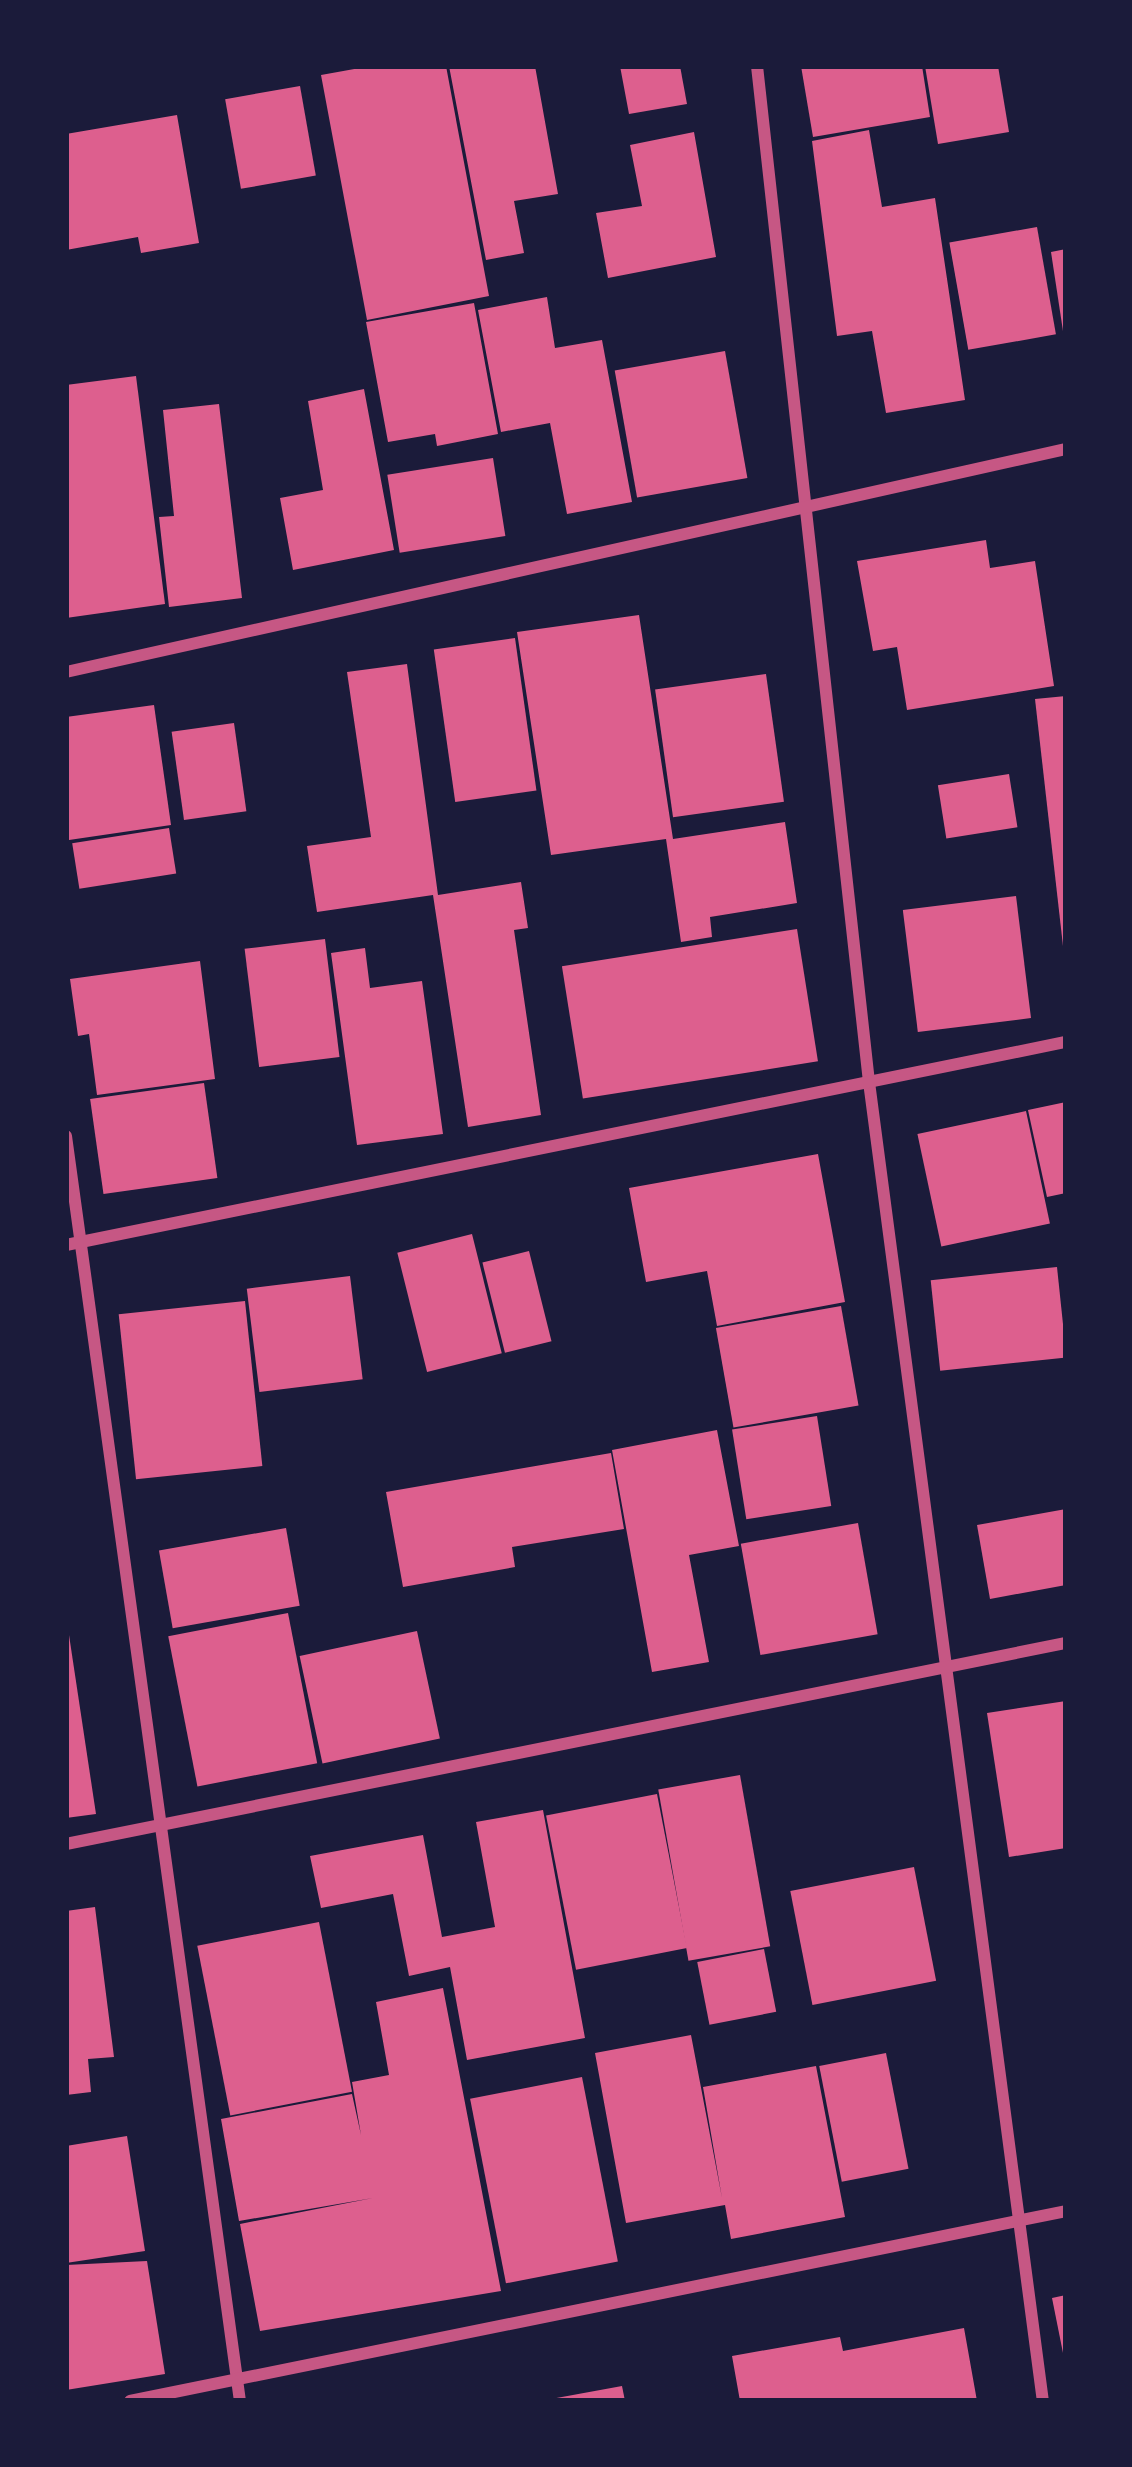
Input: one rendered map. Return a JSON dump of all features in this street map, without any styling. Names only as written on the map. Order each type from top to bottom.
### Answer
[{"type":"street","points":[[757,66],[869,1082],[1023,2220],[1043,2401]]},
{"type":"street","points":[[66,672],[806,503],[1066,449]]},
{"type":"street","points":[[66,1245],[1066,1042]]},
{"type":"street","points":[[66,1136],[240,2401]]},
{"type":"street","points":[[66,1844],[1066,1643]]},
{"type":"street","points":[[130,2401],[1066,2211]]},
{"type":"building","points":[[371,66],[446,66],[489,296],[367,320],[321,75]]},
{"type":"building","points":[[449,66],[535,66],[558,194],[514,201],[524,253],[486,260]]},
{"type":"building","points":[[620,66],[680,66],[687,104],[629,114]]},
{"type":"building","points":[[801,66],[922,66],[930,117],[813,137]]},
{"type":"building","points":[[925,66],[998,66],[1009,132],[938,144]]},
{"type":"building","points":[[300,86],[316,176],[241,189],[225,99]]},
{"type":"building","points":[[177,115],[199,243],[141,253],[138,237],[66,250],[66,134]]},
{"type":"building","points":[[869,130],[882,207],[935,198],[965,400],[886,413],[872,331],[837,336],[812,141]]},
{"type":"building","points":[[694,132],[716,257],[608,278],[596,213],[642,206],[630,145]]},
{"type":"building","points":[[1037,227],[1056,334],[968,350],[949,242]]},
{"type":"building","points":[[1066,249],[1066,330],[1063,331],[1051,252]]},
{"type":"building","points":[[547,297],[555,348],[602,340],[632,502],[567,514],[550,423],[501,432],[478,310]]},
{"type":"building","points":[[474,303],[498,434],[437,446],[435,434],[388,442],[366,322]]},
{"type":"building","points":[[725,351],[747,478],[637,497],[615,370]]},
{"type":"building","points":[[136,376],[165,604],[66,618],[66,385]]},
{"type":"building","points":[[364,389],[394,550],[293,570],[280,498],[323,490],[308,401]]},
{"type":"building","points":[[219,404],[242,598],[169,607],[159,517],[174,516],[163,410]]},
{"type":"building","points":[[493,458],[505,536],[400,553],[387,475]]},
{"type":"building","points":[[986,540],[990,568],[1035,561],[1054,686],[907,710],[897,647],[873,651],[857,561]]},
{"type":"building","points":[[639,615],[673,839],[785,822],[797,903],[710,917],[712,937],[681,942],[666,839],[551,855],[517,632]]},
{"type":"building","points":[[515,638],[536,791],[455,802],[434,649]]},
{"type":"building","points":[[407,664],[438,895],[521,882],[528,928],[514,930],[541,1115],[468,1127],[433,895],[317,912],[307,846],[371,837],[347,672]]},
{"type":"building","points":[[766,674],[784,802],[673,817],[655,690]]},
{"type":"building","points":[[1066,696],[1066,946],[1063,946],[1035,699]]},
{"type":"building","points":[[154,705],[171,825],[69,840],[66,717]]},
{"type":"building","points":[[234,723],[246,811],[184,820],[172,732]]},
{"type":"building","points":[[1009,774],[1017,827],[946,839],[938,785]]},
{"type":"building","points":[[169,828],[176,873],[79,889],[72,843]]},
{"type":"building","points":[[1016,896],[1031,1018],[918,1032],[903,910]]},
{"type":"building","points":[[797,929],[818,1061],[583,1099],[562,966]]},
{"type":"building","points":[[325,939],[340,1057],[259,1067],[245,949]]},
{"type":"building","points":[[365,948],[370,988],[422,981],[443,1134],[357,1145],[331,953]]},
{"type":"building","points":[[200,961],[215,1079],[97,1095],[89,1034],[78,1036],[70,979]]},
{"type":"building","points":[[204,1083],[217,1178],[103,1194],[90,1099]]},
{"type":"building","points":[[1066,1102],[1066,1193],[1047,1197],[1028,1110]]},
{"type":"building","points":[[1026,1111],[1050,1223],[941,1247],[917,1134]]},
{"type":"building","points":[[818,1154],[845,1302],[717,1326],[707,1271],[646,1282],[629,1188]]},
{"type":"building","points":[[472,1234],[502,1353],[427,1372],[397,1253]]},
{"type":"building","points":[[529,1251],[551,1341],[505,1353],[482,1263]]},
{"type":"building","points":[[1057,1267],[1066,1358],[940,1371],[931,1280]]},
{"type":"building","points":[[350,1276],[363,1379],[259,1392],[247,1289]]},
{"type":"building","points":[[245,1301],[262,1466],[136,1479],[119,1314]]},
{"type":"building","points":[[841,1306],[859,1405],[733,1428],[716,1328]]},
{"type":"building","points":[[817,1416],[831,1506],[746,1519],[732,1429]]},
{"type":"building","points":[[717,1430],[739,1546],[689,1555],[709,1662],[652,1672],[612,1450]]},
{"type":"building","points":[[611,1453],[624,1529],[512,1547],[515,1567],[403,1587],[386,1492]]},
{"type":"building","points":[[1066,1509],[1066,1585],[990,1599],[977,1525]]},
{"type":"building","points":[[858,1523],[878,1634],[760,1655],[741,1544]]},
{"type":"building","points":[[286,1528],[300,1606],[173,1628],[159,1550]]},
{"type":"building","points":[[288,1613],[317,1763],[197,1786],[168,1636]]},
{"type":"building","points":[[417,1631],[440,1739],[322,1764],[300,1656]]},
{"type":"building","points":[[66,1636],[96,1814],[66,1818]]},
{"type":"building","points":[[1066,1701],[1066,1848],[1009,1857],[987,1713]]},
{"type":"building","points":[[740,1775],[770,1946],[688,1961],[658,1789]]},
{"type":"building","points":[[657,1794],[687,1948],[576,1970],[546,1816]]},
{"type":"building","points":[[543,1810],[585,2038],[467,2060],[450,1967],[409,1976],[393,1894],[321,1908],[310,1856],[423,1835],[442,1937],[495,1927],[476,1822]]},
{"type":"building","points":[[914,1867],[936,1981],[812,2005],[790,1891]]},
{"type":"building","points":[[95,1907],[114,2057],[88,2059],[91,2092],[66,2095],[66,1911]]},
{"type":"building","points":[[319,1922],[352,2092],[230,2115],[197,1946]]},
{"type":"building","points":[[764,1949],[776,2012],[709,2025],[697,1962]]},
{"type":"building","points":[[443,1988],[501,2291],[260,2331],[240,2224],[373,2198],[239,2221],[221,2119],[352,2094],[361,2135],[352,2082],[389,2075],[376,2002]]},
{"type":"building","points":[[691,2035],[722,2198],[703,2087],[816,2066],[845,2217],[731,2239],[725,2205],[626,2223],[595,2053]]},
{"type":"building","points":[[886,2053],[909,2169],[842,2182],[819,2066]]},
{"type":"building","points":[[582,2077],[618,2262],[506,2283],[470,2099]]},
{"type":"building","points":[[127,2136],[145,2251],[66,2263],[66,2146]]},
{"type":"building","points":[[147,2261],[165,2374],[66,2390],[66,2265]]},
{"type":"building","points":[[1066,2295],[1066,2358],[1064,2358],[1052,2298]]},
{"type":"building","points":[[964,2328],[977,2401],[740,2401],[732,2356],[840,2337],[843,2351]]},
{"type":"building","points":[[622,2386],[625,2401],[551,2399]]}]
